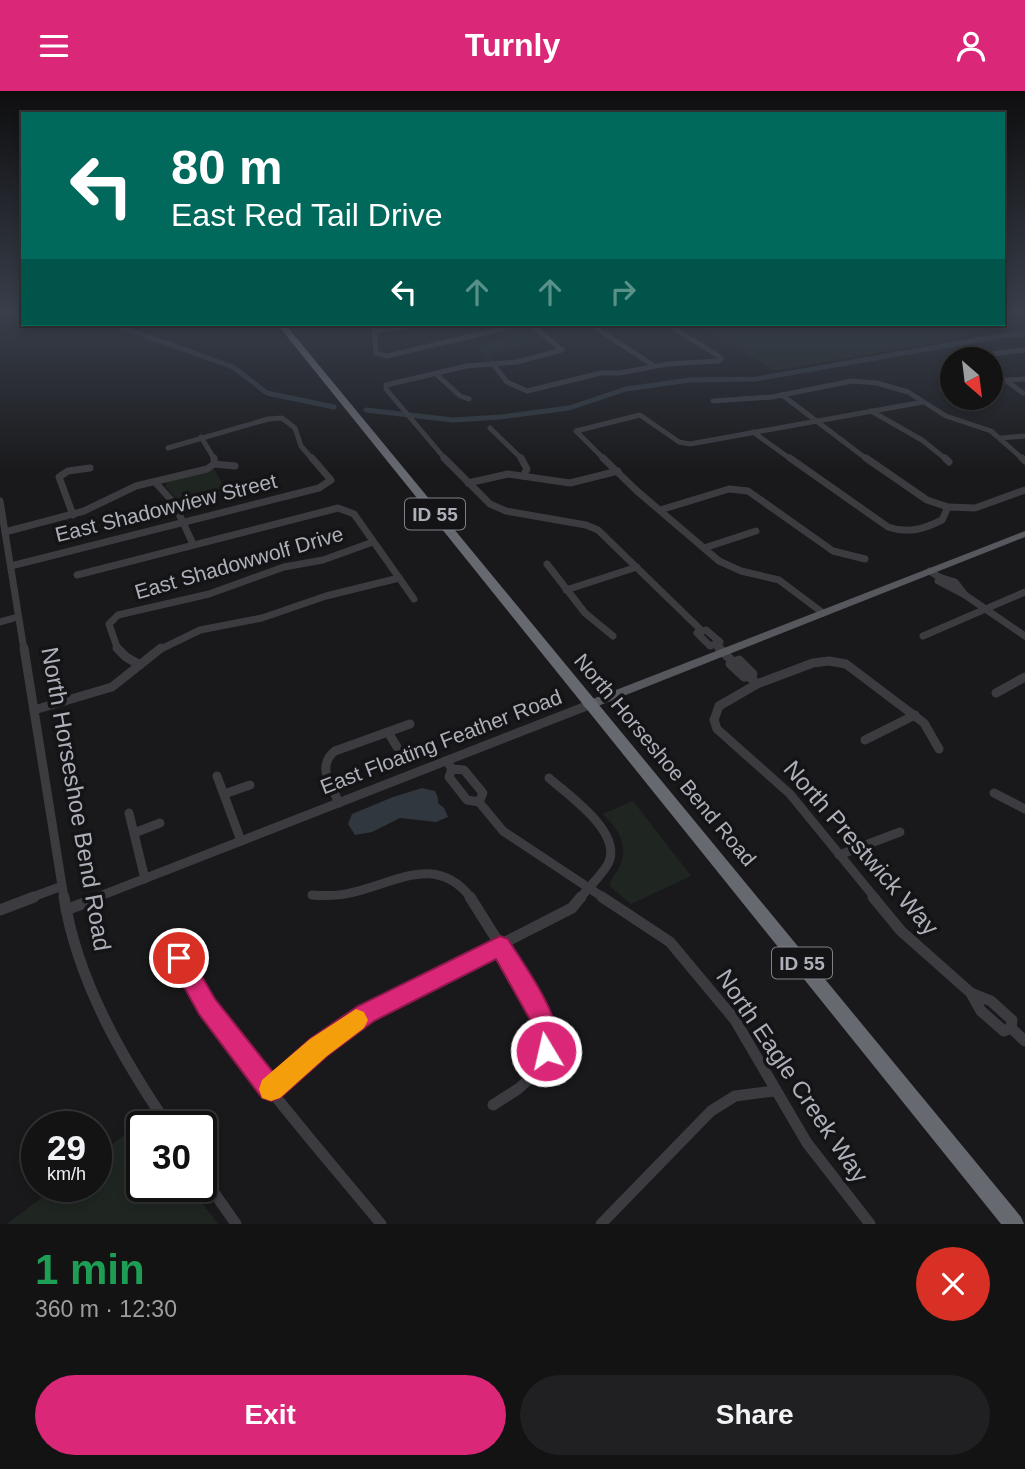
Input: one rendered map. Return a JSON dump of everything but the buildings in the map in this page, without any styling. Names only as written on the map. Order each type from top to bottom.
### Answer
[{"type":"highway","name":"North Horseshoe Bend Road","points":[[316,367],[1014,1224]]},
{"type":"main road","name":"East Floating Feather Road","points":[[589,705],[720,648],[935,574],[1025,534]]},
{"type":"street","points":[[475,367],[386,385],[408,415],[467,483],[490,504],[500,509],[592,527],[701,630],[706,629],[720,642],[720,648],[733,661],[739,660],[753,674],[754,680],[787,675],[813,662],[844,663],[858,669],[884,693],[915,715],[935,735],[939,748]]},
{"type":"street","points":[[494,367],[496,372],[522,391],[596,374],[647,367]]},
{"type":"street","points":[[436,373],[460,396],[469,400]]},
{"type":"street","points":[[1003,377],[1023,393]]},
{"type":"street","points":[[1007,380],[1025,379]]},
{"type":"street","points":[[713,401],[782,395],[852,381],[866,381],[908,392],[946,416],[984,428],[1002,438],[1013,453],[1025,461]]},
{"type":"street","points":[[782,395],[891,477],[928,500],[948,507],[975,508],[1023,493]]},
{"type":"street","points":[[823,613],[779,580],[728,566],[660,510],[577,435],[576,431],[640,415],[686,444],[923,402]]},
{"type":"street","points":[[871,411],[930,444],[949,462]]},
{"type":"street","name":"East Shadowview Street","points":[[11,565],[320,488],[329,483],[330,477],[301,446],[295,428],[282,418],[268,419],[201,437]]},
{"type":"street","points":[[490,428],[525,462],[527,469],[523,476]]},
{"type":"street","points":[[753,432],[888,527],[902,532],[914,531],[942,520],[948,507]]},
{"type":"street","points":[[1002,438],[1025,436]]},
{"type":"street","points":[[168,448],[201,437],[215,460],[214,464]]},
{"type":"street","points":[[5,532],[73,515],[136,487],[207,469],[214,464],[236,466]]},
{"type":"street","points":[[73,515],[60,477],[68,471],[90,468]]},
{"type":"street","points":[[467,483],[501,474],[570,483],[618,471]]},
{"type":"street","points":[[155,482],[174,503],[193,544]]},
{"type":"street","points":[[660,510],[729,489],[754,493],[833,551],[865,559]]},
{"type":"street","name":"North Horseshoe Bend Road","points":[[0,501],[66,910],[80,963],[104,1020],[159,1111]]},
{"type":"street","points":[[77,575],[330,508],[343,508],[354,514],[414,599]]},
{"type":"street","points":[[704,548],[755,531]]},
{"type":"street","name":"East Shadowwolf Drive","points":[[140,665],[120,654],[115,648],[109,624],[114,617],[209,594],[284,567],[323,559],[373,542]]},
{"type":"street","points":[[547,564],[599,627],[613,636]]},
{"type":"street","points":[[566,590],[637,567]]},
{"type":"street","points":[[935,574],[938,581],[965,595],[1025,636]]},
{"type":"street","points":[[34,710],[112,687],[161,648],[200,630],[262,618],[326,596],[399,578]]},
{"type":"street","points":[[923,636],[1025,592],[1025,583]]},
{"type":"street","points":[[0,622],[18,617]]},
{"type":"street","points":[[996,693],[1025,677]]},
{"type":"street","name":"North Prestwick Way","points":[[754,680],[715,709],[713,716],[717,729],[790,793],[901,931],[971,993],[991,1001],[1012,1020],[1011,1028],[1025,1041]]},
{"type":"street","name":"East Floating Feather Road","points":[[66,910],[340,803],[450,765],[589,705]]},
{"type":"street","points":[[865,740],[915,715]]},
{"type":"street","points":[[340,803],[324,767],[326,758],[335,751],[410,724]]},
{"type":"street","points":[[388,732],[397,747]]},
{"type":"street","name":"North Eagle Creek Way","points":[[479,802],[483,793],[464,770],[450,765],[449,778],[467,800],[479,802],[503,831],[659,933],[675,948],[735,1020],[774,1091],[863,1222]]},
{"type":"street","points":[[217,776],[241,841]]},
{"type":"street","points":[[271,1089],[318,1048],[366,1013],[560,916],[572,908],[590,888],[609,862],[611,843],[601,825],[549,778]]},
{"type":"street","points":[[223,794],[250,785]]},
{"type":"street","points":[[994,793],[1025,809]]},
{"type":"street","points":[[129,813],[145,879]]},
{"type":"street","points":[[134,833],[160,824]]},
{"type":"street","points":[[839,855],[900,832]]},
{"type":"street","points":[[312,895],[331,897],[354,894],[419,873],[443,876],[456,882],[473,899],[542,1019],[547,1034],[546,1051],[541,1066],[531,1080],[493,1105]]},
{"type":"street","points":[[0,910],[62,886]]},
{"type":"street","points":[[173,946],[207,1006],[381,1224]]},
{"type":"street","points":[[601,1224],[717,1106],[735,1096],[774,1091]]},
{"type":"street","points":[[217,1197],[236,1224]]},
{"type":"shaded area","points":[[768,367],[798,367],[775,371]]},
{"type":"shaded area","points":[[214,469],[227,492],[181,504],[165,486],[169,480]]},
{"type":"shaded area","points":[[422,788],[435,791],[438,803],[448,817],[436,822],[400,818],[372,832],[355,835],[348,824],[352,814]]},
{"type":"shaded area","points":[[633,801],[691,876],[631,904],[610,886],[620,866],[623,844],[613,825],[603,814]]},
{"type":"shaded area","points":[[126,1134],[126,1202],[201,1202],[218,1224],[7,1224],[36,1202],[112,1202],[112,1144]]},
{"type":"waterway","points":[[233,367],[267,393],[334,407]]},
{"type":"waterway","points":[[366,410],[453,420],[501,417],[569,408],[626,389],[690,380],[756,379],[825,367]]},
{"type":"slow traffic","points":[[271,1089],[318,1048],[356,1020]]},
{"type":"route","points":[[179,958],[207,1006],[271,1089],[318,1048],[366,1013],[500,946],[542,1019],[547,1034],[546,1051]]}]
